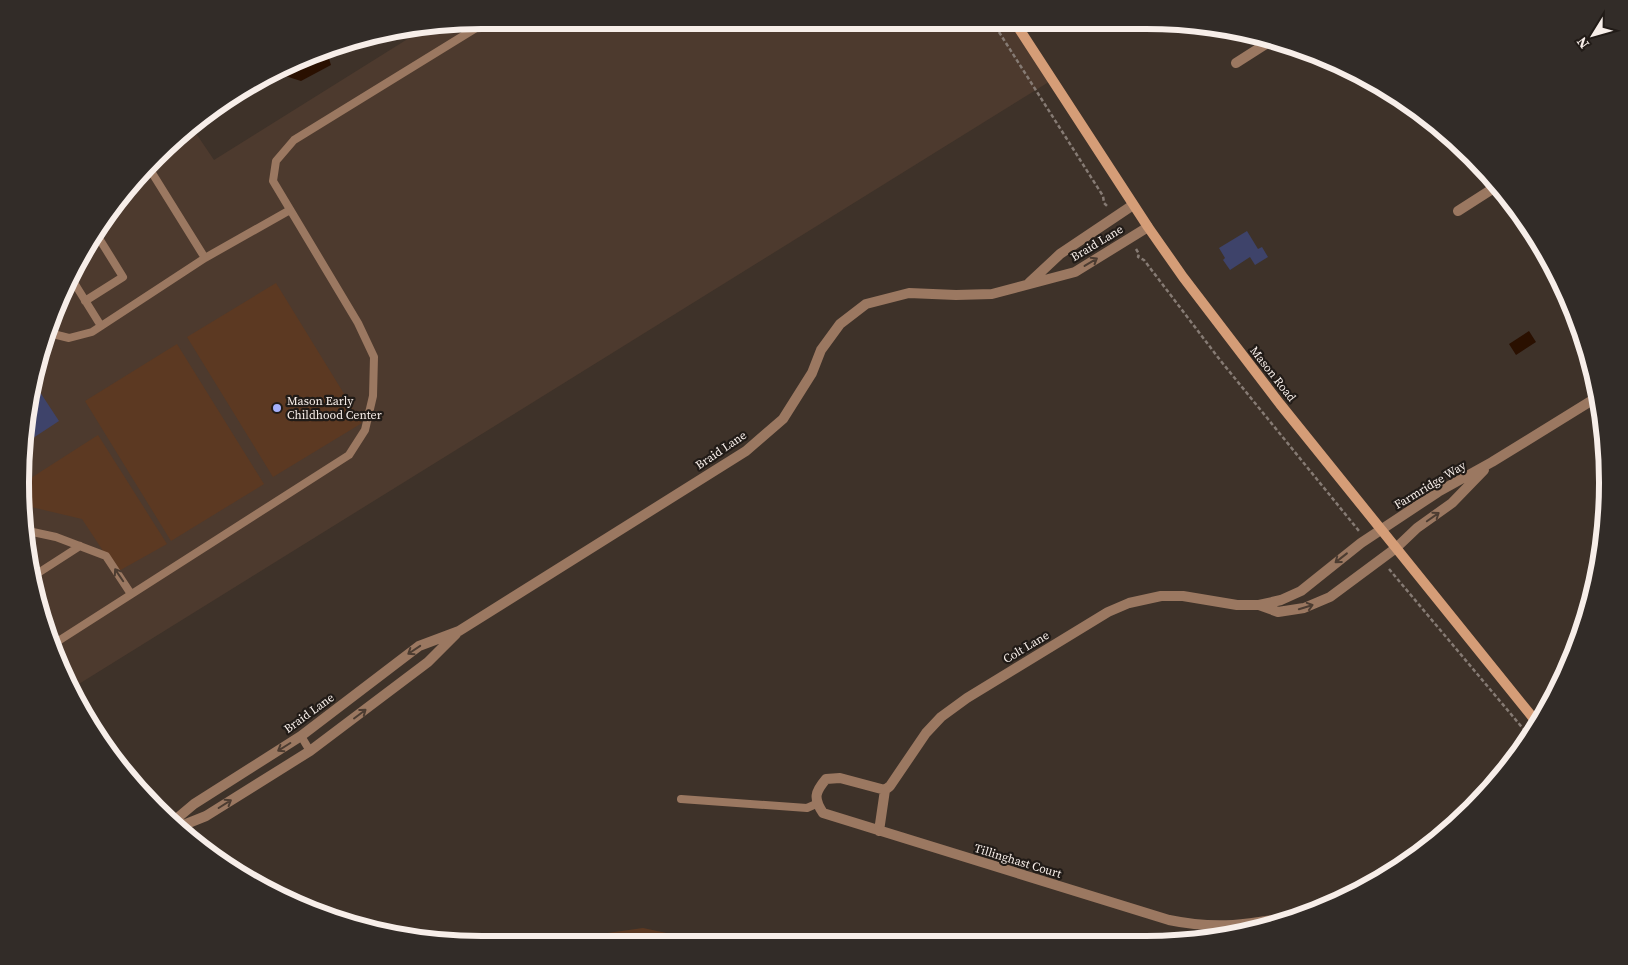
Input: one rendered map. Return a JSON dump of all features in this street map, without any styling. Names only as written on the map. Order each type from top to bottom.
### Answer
[{"type":"main road","name":"Mason Road","points":[[1019,29],[1148,227],[1250,365],[1533,718]]},
{"type":"street","points":[[1236,63],[1265,45]]},
{"type":"street","points":[[1458,211],[1492,189]]},
{"type":"street","name":"Braid Lane","points":[[1029,283],[1060,254],[1133,205]]},
{"type":"street","name":"Braid Lane","points":[[177,818],[194,804],[301,736],[418,646],[459,630],[746,451],[782,419],[812,373],[821,350],[840,324],[866,304],[909,293],[992,294],[1075,272],[1148,227]]},
{"type":"street","name":"Farmridge Way","points":[[1381,530],[1438,492],[1492,462],[1592,401]]},
{"type":"street","name":"Farmridge Way","points":[[1396,548],[1417,528],[1452,503],[1492,462]]},
{"type":"street","name":"Colt Lane","points":[[885,790],[890,786],[926,733],[941,717],[967,698],[1108,612],[1128,603],[1161,596],[1188,597],[1237,605],[1259,605],[1281,600],[1300,591],[1343,556],[1381,530]]},
{"type":"street","name":"Colt Lane","points":[[1259,605],[1278,612],[1304,608],[1330,597],[1396,548]]},
{"type":"street","name":"Braid Lane","points":[[184,825],[206,816],[310,751],[428,662],[459,630]]},
{"type":"street","points":[[816,804],[817,790],[826,778],[840,778],[885,790],[880,830]]},
{"type":"street","name":"Tillinghast Court","points":[[816,804],[823,813],[1129,908],[1184,923],[1235,926],[1258,922]]},
{"type":"lane","points":[[57,641],[348,455],[365,430],[373,396],[374,358],[358,323],[274,181],[276,161],[294,140],[474,29]]},
{"type":"lane","points":[[152,172],[205,258]]},
{"type":"lane","points":[[54,333],[69,338],[92,332],[205,258],[290,210]]},
{"type":"lane","points":[[85,301],[123,277],[100,239]]},
{"type":"lane","points":[[75,284],[101,326]]},
{"type":"lane","points":[[32,532],[56,537],[106,556],[131,594]]},
{"type":"lane","points":[[38,573],[80,546]]},
{"type":"lane","points":[[301,736],[310,751]]},
{"type":"lane","points":[[681,799],[807,808],[816,804]]},
{"type":"path","points":[[997,29],[1107,205]]},
{"type":"path","points":[[1139,254],[1138,257],[1144,260],[1214,353],[1354,524]]},
{"type":"path","points":[[1388,568],[1525,731]]},
{"type":"shaded area","name":"Mason Early Childhood Center","points":[[1019,29],[1052,80],[77,685],[63,656],[44,600],[33,542],[30,512],[30,453],[37,394],[44,365],[63,309],[76,282],[105,230],[141,183],[195,132],[214,160],[416,34],[453,30]]},
{"type":"shaded area","points":[[328,56],[331,65],[301,81],[283,75]]},
{"type":"shaded area","points":[[276,283],[362,423],[273,477],[187,337]]},
{"type":"shaded area","points":[[1529,331],[1536,342],[1516,355],[1509,344]]},
{"type":"shaded area","points":[[177,344],[264,484],[171,541],[85,401]]},
{"type":"shaded area","points":[[98,435],[167,544],[117,572],[82,519],[30,507],[29,479]]},
{"type":"shaded area","points":[[643,928],[680,936],[586,936]]},
{"type":"building","points":[[1247,231],[1258,249],[1262,247],[1268,257],[1255,265],[1250,257],[1230,270],[1223,260],[1225,258],[1219,248]]},
{"type":"building","points":[[38,389],[59,421],[31,439]]},
{"type":"place","name":"Mason Early Childhood Center","points":[[277,408]]}]
